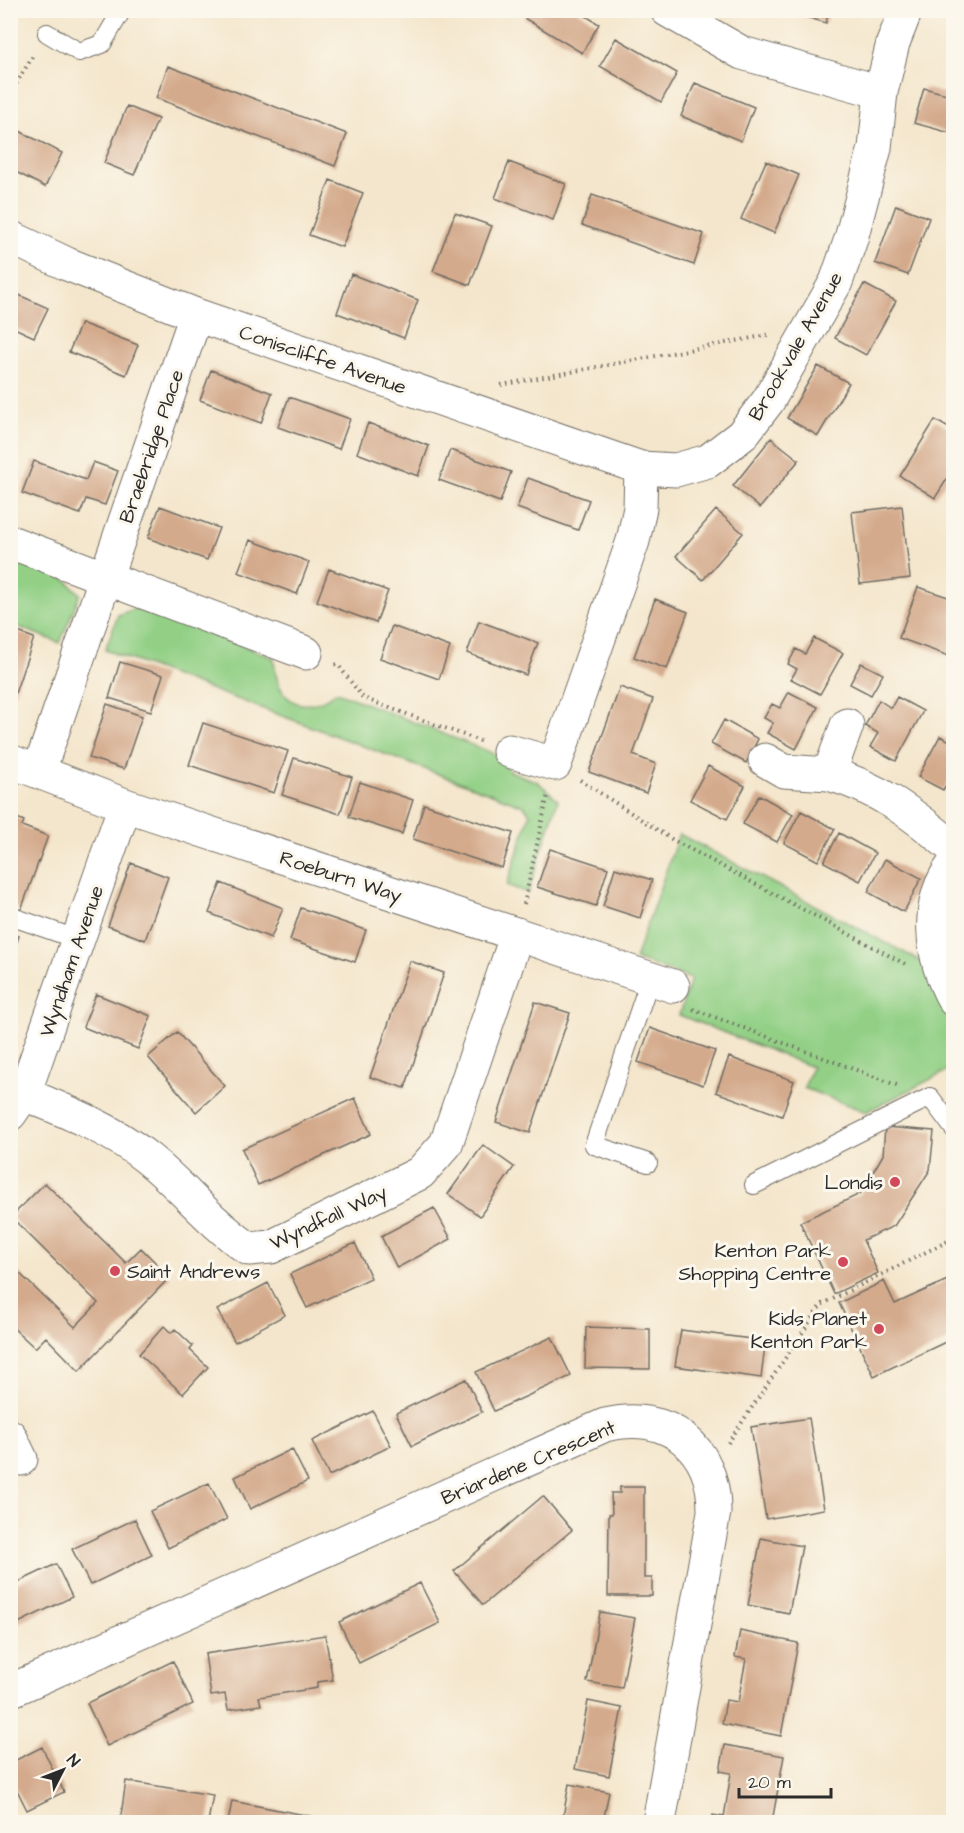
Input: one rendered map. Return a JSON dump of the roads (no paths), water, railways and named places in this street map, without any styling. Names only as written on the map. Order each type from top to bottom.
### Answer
[{"type":"street","points":[[667,10],[742,53],[881,92]]},
{"type":"street","name":"Brookvale Avenue","points":[[641,468],[676,470],[708,461],[742,435],[768,401],[836,282],[852,239],[875,148],[881,92],[893,43],[906,10]]},
{"type":"street","name":"Coniscliffe Avenue","points":[[10,237],[66,264],[196,315],[641,468]]},
{"type":"street","name":"Braebridge Place","points":[[25,766],[106,577],[196,315]]},
{"type":"street","points":[[509,751],[555,764],[633,541],[640,508],[641,468]]},
{"type":"street","points":[[10,542],[306,653]]},
{"type":"street","points":[[829,774],[848,725]]},
{"type":"street","points":[[765,760],[784,771],[829,774],[855,781],[882,795],[925,823],[954,849]]},
{"type":"street","name":"Roeburn Way","points":[[25,766],[125,804],[662,982]]},
{"type":"street","name":"Wyndham Avenue","points":[[17,1104],[79,940],[125,804]]},
{"type":"street","points":[[949,992],[933,934],[934,907],[954,864]]},
{"type":"street","name":"Wyndfall Way","points":[[17,1104],[76,1115],[146,1157],[221,1230],[249,1249],[271,1246],[420,1173],[446,1144],[517,934]]},
{"type":"street","name":"Briardene Crescent","points":[[10,1691],[605,1425],[639,1420],[672,1430],[697,1451],[708,1472],[714,1496],[714,1512],[659,1822]]},
{"type":"lane","points":[[47,33],[79,52],[102,44],[122,10]]},
{"type":"lane","points":[[10,916],[79,940]]},
{"type":"lane","points":[[648,1163],[594,1145],[662,982]]},
{"type":"lane","points":[[754,1185],[930,1097],[954,1129]]},
{"type":"place","name":"Londis","points":[[895,1182]]},
{"type":"place","name":"Kenton Park Shopping Centre","points":[[843,1262]]},
{"type":"place","name":"Saint Andrews","points":[[115,1271]]},
{"type":"place","name":"Kids Planet Kenton Park","points":[[879,1329]]}]
